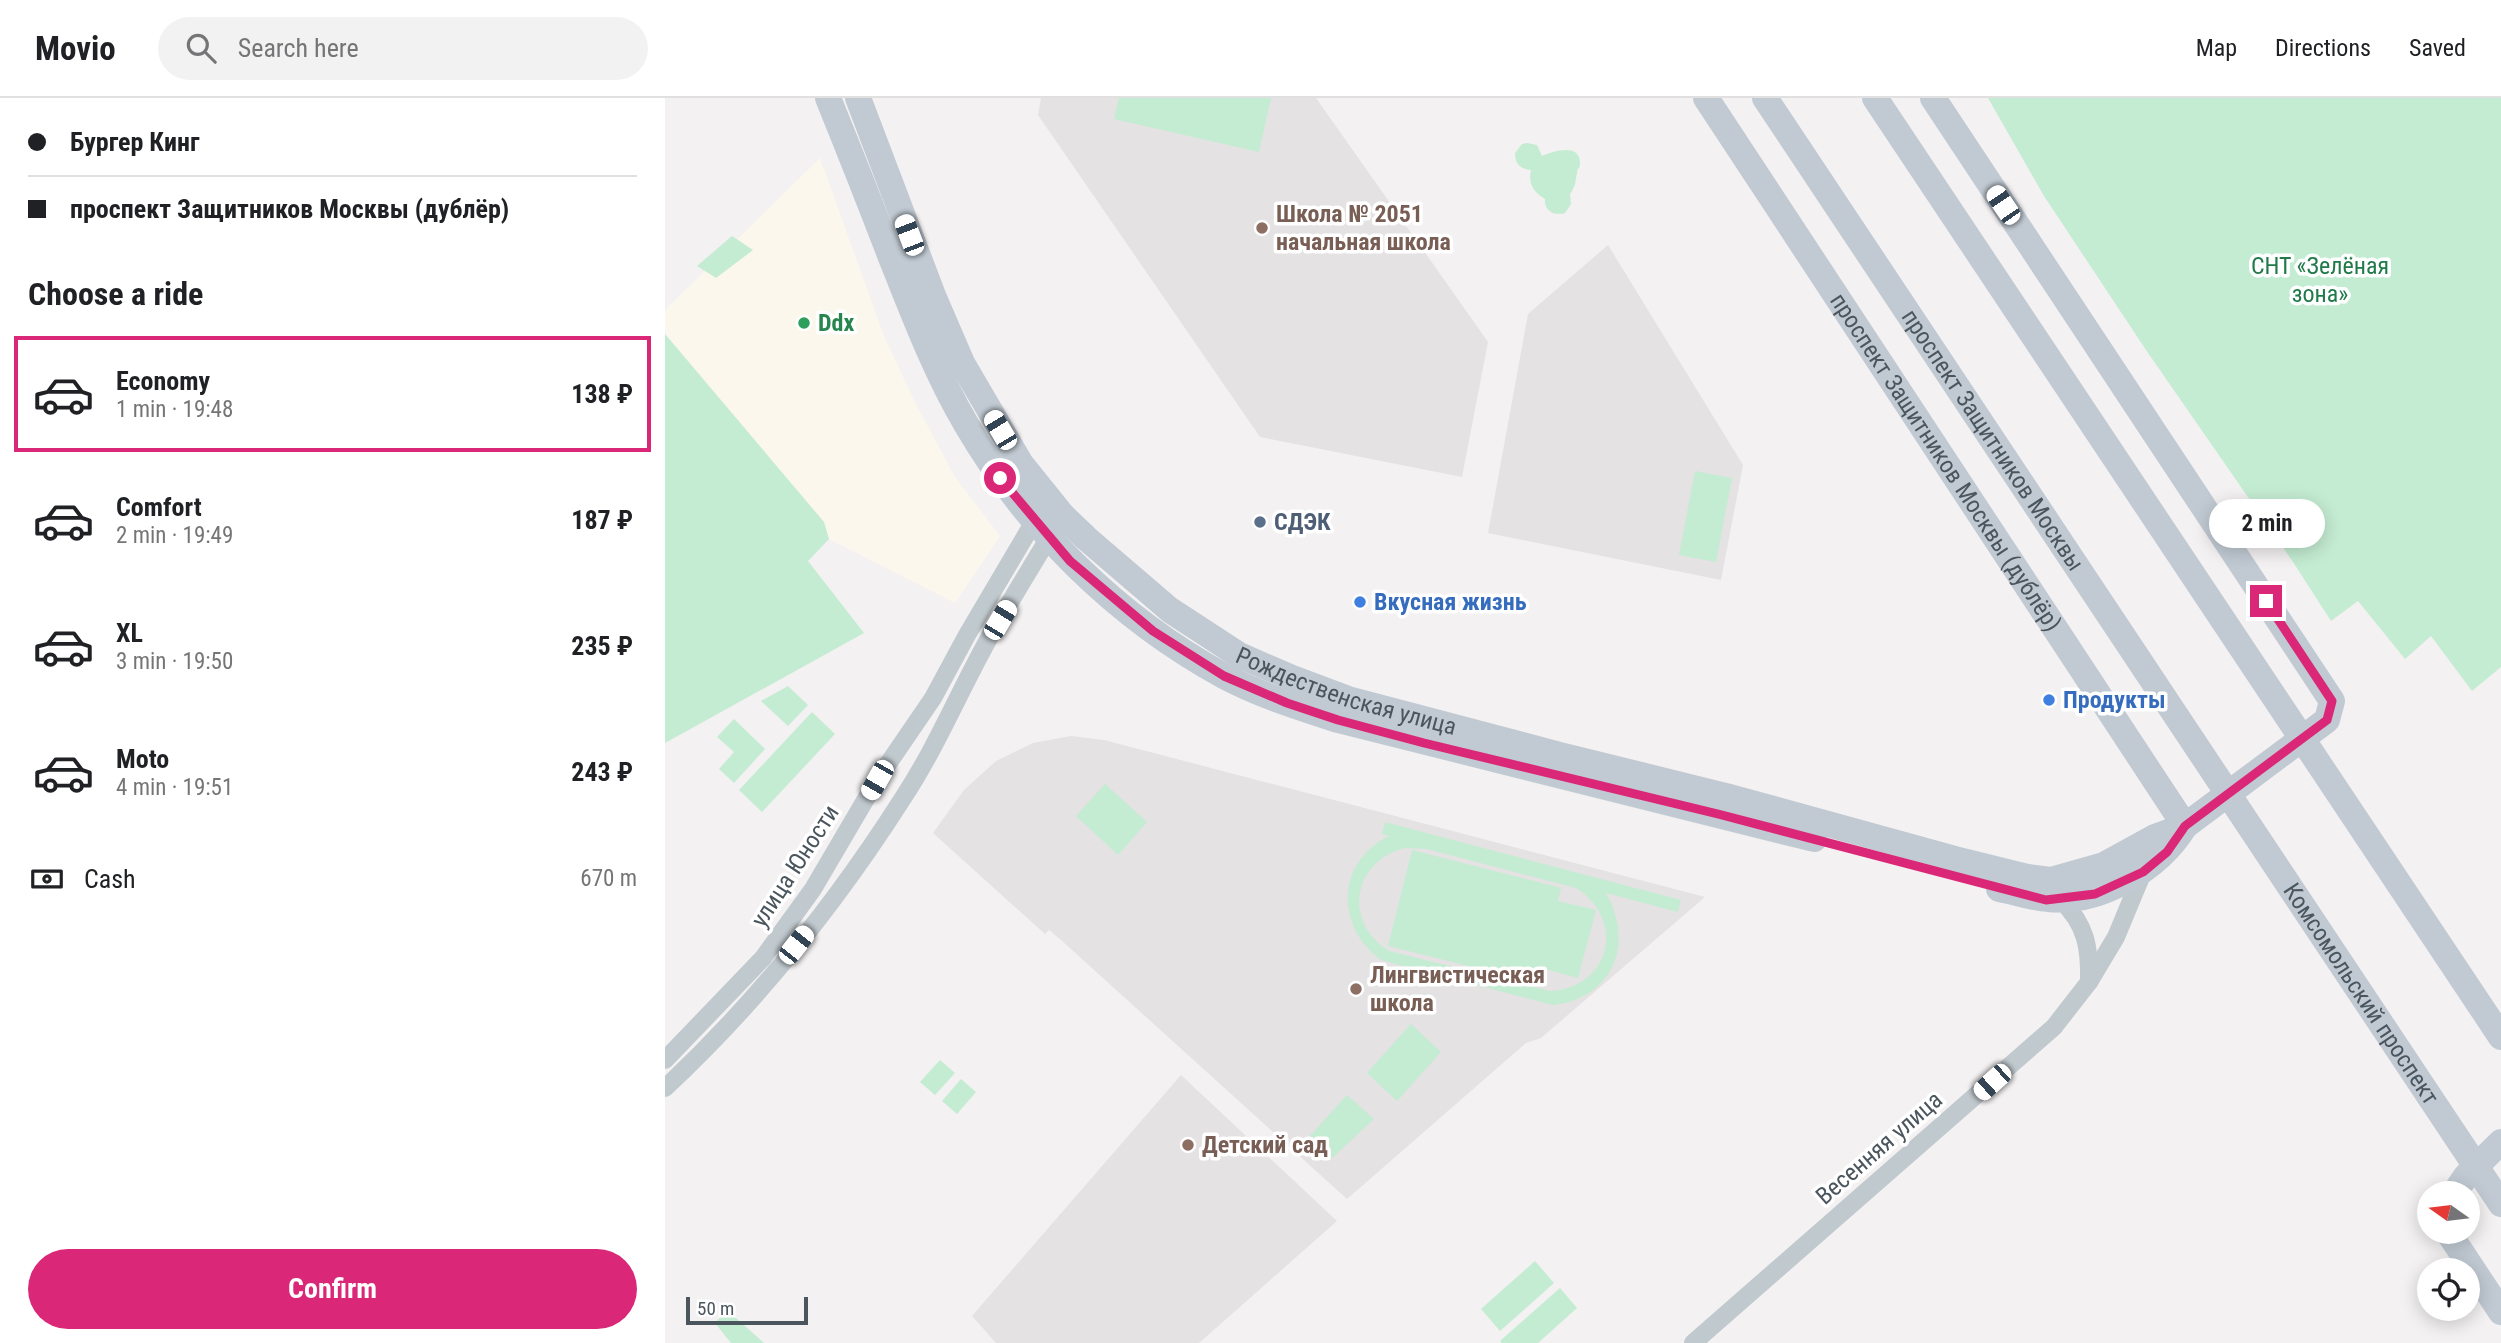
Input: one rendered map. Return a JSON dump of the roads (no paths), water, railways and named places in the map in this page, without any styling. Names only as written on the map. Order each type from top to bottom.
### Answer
[{"type":"street","name":"Рождественская улица","points":[[828,98],[936,365],[965,424],[1000,478],[1070,561],[1153,631],[1224,676],[1287,703],[1338,720],[1718,814],[2046,900],[2095,894],[2143,872],[2167,852],[2178,827]]},
{"type":"street","name":"Рождественская улица","points":[[857,98],[962,363],[1021,464],[1055,507],[1127,576],[1170,610],[1225,645],[1271,669],[1348,699],[2028,877],[2051,880],[2104,865],[2178,827]]},
{"type":"street","name":"проспект Защитников Москвы (дублёр)","points":[[1706,98],[2178,827]]},
{"type":"street","name":"проспект Защитников Москвы","points":[[1765,98],[2221,784]]},
{"type":"street","points":[[1875,98],[2501,1037]]},
{"type":"street","points":[[1933,98],[2332,701],[2327,720],[2178,827]]},
{"type":"street","name":"улица Юности","points":[[665,1060],[763,958],[813,889],[877,780],[933,698],[1055,507]]},
{"type":"street","name":"улица Юности","points":[[665,1088],[781,966],[828,905],[904,797],[988,640],[1042,529]]},
{"type":"street","points":[[2178,827],[2317,706],[2316,677]]},
{"type":"street","points":[[877,780],[893,769],[900,770],[906,777],[908,786],[904,797]]},
{"type":"street","name":"Комсомольский проспект","points":[[2221,784],[2501,1204]]},
{"type":"street","name":"Весенняя улица","points":[[1693,1343],[2054,1027],[2089,982],[2120,930],[2143,872]]},
{"type":"street","points":[[2061,900],[2074,913],[2083,929],[2089,954],[2089,982]]},
{"type":"street","points":[[2463,1181],[2501,1142]]},
{"type":"street","points":[[2456,1244],[2501,1312]]},
{"type":"place","name":"Школа № 2051 начальная школа","points":[[1262,228]]},
{"type":"place","name":"Ddx","points":[[804,323]]},
{"type":"place","name":"СДЭК","points":[[1260,522]]},
{"type":"place","name":"Вкусная жизнь","points":[[1360,602]]},
{"type":"place","name":"Продукты","points":[[2049,700]]},
{"type":"place","name":"Лингвистическая школа","points":[[1356,989]]},
{"type":"place","name":"Детский сад","points":[[1188,1145]]},
{"type":"park label","name":"СНТ «Зелёная зона»","points":[[2320,280]]}]
